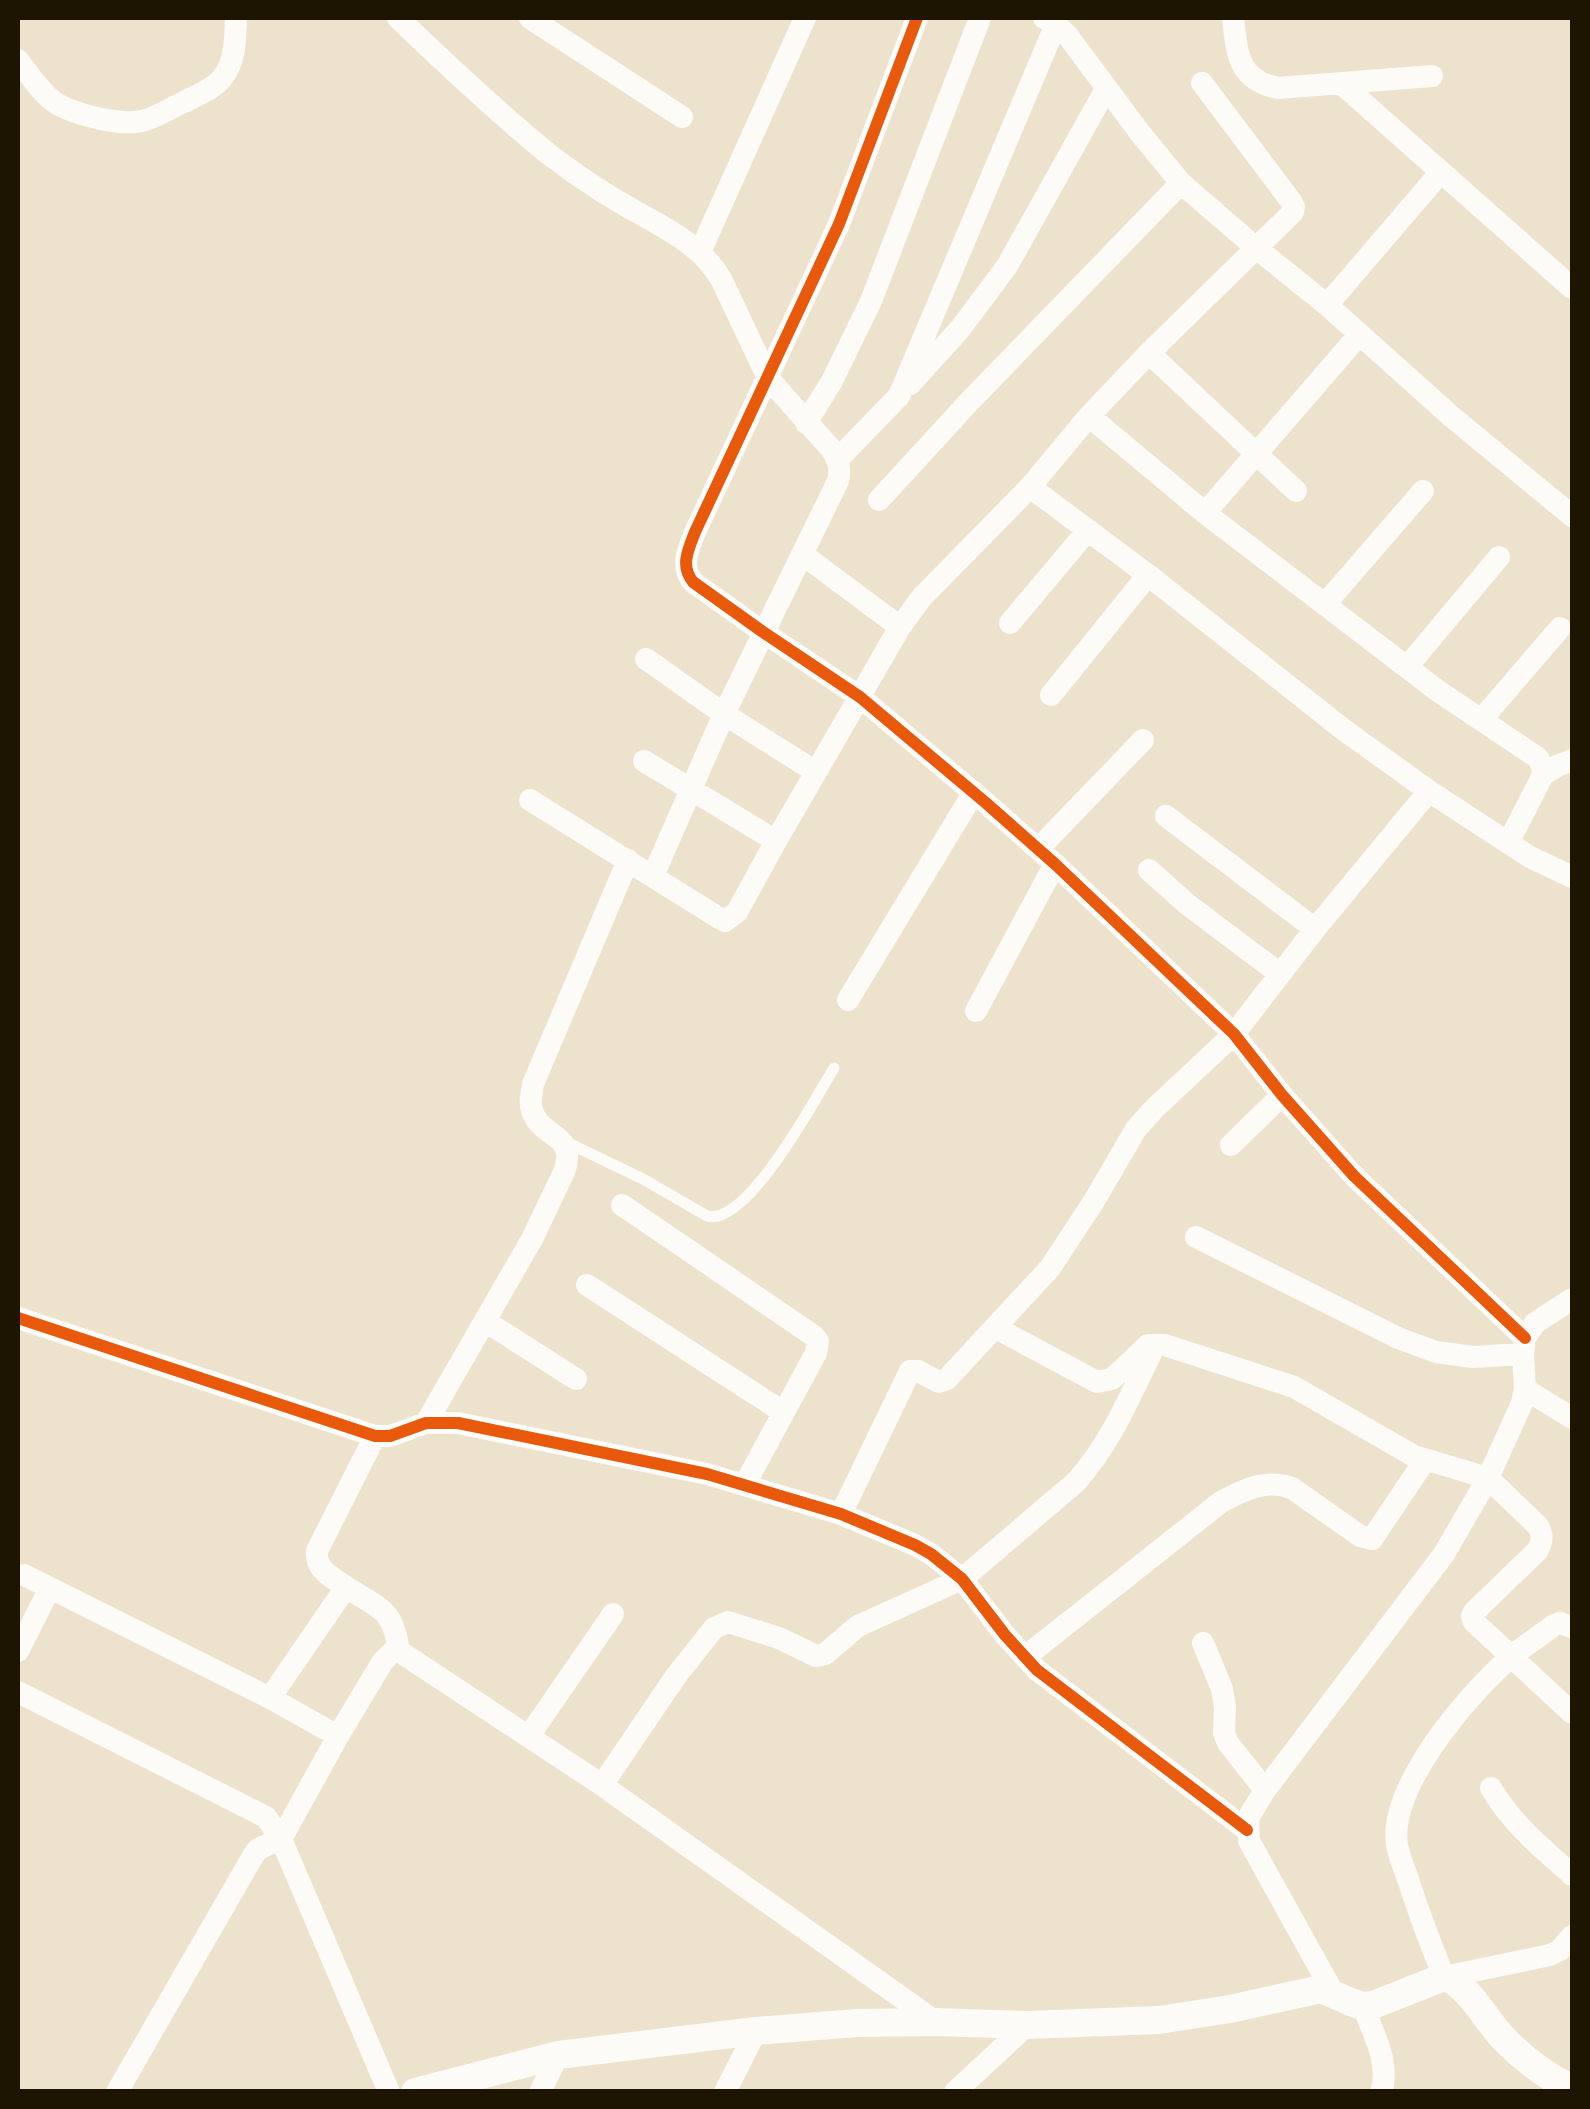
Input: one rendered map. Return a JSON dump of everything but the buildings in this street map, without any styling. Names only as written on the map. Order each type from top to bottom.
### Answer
[{"type":"street","points":[[18,60],[48,97],[61,106],[88,115],[138,122],[221,80],[234,50],[236,18]]},
{"type":"street","points":[[398,18],[551,155],[594,187],[700,252],[722,281],[768,378],[838,460],[838,480],[724,714],[653,876]]},
{"type":"street","points":[[530,18],[682,117]]},
{"type":"street","points":[[700,252],[806,18]]},
{"type":"street","points":[[916,18],[845,210],[694,532],[685,566],[687,574],[763,632],[860,697],[1046,856],[1234,1034],[1354,1176],[1524,1346]]},
{"type":"street","points":[[806,423],[832,382],[870,301],[980,18]]},
{"type":"street","points":[[1232,18],[1237,53],[1245,71],[1256,81],[1278,88],[1432,76]]},
{"type":"street","points":[[899,396],[1050,21],[1068,36],[1181,183],[1572,516]]},
{"type":"street","points":[[530,800],[725,921],[737,912],[900,627],[937,581],[1030,487],[1089,416],[1289,216],[1294,207],[1202,83]]},
{"type":"street","points":[[1342,84],[1572,288]]},
{"type":"street","points":[[838,460],[960,329],[1008,266],[1106,88]]},
{"type":"street","points":[[1327,305],[1440,172]]},
{"type":"street","points":[[878,500],[1181,183]]},
{"type":"street","points":[[1205,512],[1359,335]]},
{"type":"street","points":[[1149,353],[1296,492]]},
{"type":"street","points":[[1089,416],[1205,512],[1438,691],[1538,758],[1543,775]]},
{"type":"street","points":[[1030,487],[1344,730],[1530,858],[1572,877]]},
{"type":"street","points":[[1325,604],[1423,490]]},
{"type":"street","points":[[1010,623],[1088,530]]},
{"type":"street","points":[[802,554],[900,627]]},
{"type":"street","points":[[1407,667],[1498,557]]},
{"type":"street","points":[[1051,695],[1148,575]]},
{"type":"street","points":[[1482,720],[1560,628]]},
{"type":"street","points":[[646,658],[724,714],[816,772]]},
{"type":"street","points":[[976,1011],[1046,856],[1143,740]]},
{"type":"street","points":[[1508,843],[1543,775],[1572,760]]},
{"type":"street","points":[[644,761],[776,841]]},
{"type":"street","points":[[841,1514],[910,1371],[944,1381],[1050,1268],[1136,1129],[1234,1034],[1430,791]]},
{"type":"street","points":[[848,1000],[974,792]]},
{"type":"street","points":[[1166,816],[1316,929]]},
{"type":"street","points":[[426,1423],[532,1238],[568,1162],[567,1149],[532,1110],[533,1084],[628,860]]},
{"type":"street","points":[[1150,870],[1280,974]]},
{"type":"street","points":[[1232,1145],[1282,1095]]},
{"type":"street","points":[[622,1205],[818,1342],[816,1353],[744,1484]]},
{"type":"street","points":[[1196,1237],[1398,1338],[1436,1352],[1473,1357],[1524,1346]]},
{"type":"street","points":[[587,1285],[784,1412]]},
{"type":"street","points":[[1334,1994],[1249,1841],[1251,1810],[1444,1554],[1488,1478],[1517,1414],[1525,1389],[1524,1346],[1535,1323],[1572,1299]]},
{"type":"street","points":[[18,1318],[376,1436],[390,1436],[426,1423],[458,1422],[679,1467],[841,1514],[931,1554],[962,1580],[1038,1670],[1247,1830]]},
{"type":"street","points":[[485,1321],[576,1379]]},
{"type":"street","points":[[996,1328],[1098,1382],[1112,1379],[1141,1350],[1156,1344],[1182,1350],[1294,1387],[1406,1452],[1488,1478],[1538,1526],[1542,1542],[1472,1616],[1474,1622],[1572,1712]]},
{"type":"street","points":[[602,1784],[714,1628],[728,1622],[779,1638],[816,1656],[825,1654],[858,1626],[962,1580],[1091,1466],[1156,1344]]},
{"type":"street","points":[[1525,1389],[1572,1418]]},
{"type":"street","points":[[376,1436],[316,1551],[316,1561],[320,1569],[390,1617],[399,1651]]},
{"type":"street","points":[[1025,1658],[1221,1502],[1245,1490],[1264,1483],[1292,1488],[1360,1536],[1372,1538],[1424,1460]]},
{"type":"street","points":[[24,1575],[338,1736]]},
{"type":"street","points":[[270,1698],[346,1587]]},
{"type":"street","points":[[18,1651],[50,1588]]},
{"type":"street","points":[[529,1736],[613,1614]]},
{"type":"street","points":[[1572,1626],[1560,1622],[1554,1625],[1512,1656],[1474,1693],[1417,1772],[1396,1831],[1418,1910],[1444,1976],[1458,1982],[1521,2056],[1572,2090]]},
{"type":"street","points":[[1203,1643],[1222,1689],[1228,1743],[1265,1790]]},
{"type":"street","points":[[117,2092],[253,1856],[258,1849],[281,1839],[384,1661],[390,1653],[399,1651],[602,1784],[936,2022]]},
{"type":"street","points":[[18,1692],[266,1817],[281,1839],[390,2092]]},
{"type":"street","points":[[1491,1788],[1504,1811],[1572,1874]]},
{"type":"street","points":[[415,2092],[558,2055],[756,2031],[857,2024],[1027,2026],[1159,2020],[1230,2010],[1321,1989],[1363,2006],[1444,1976],[1550,1955],[1572,1936]]},
{"type":"street","points":[[1363,2006],[1383,2064],[1381,2092]]},
{"type":"street","points":[[955,2092],[1027,2026]]},
{"type":"street","points":[[725,2092],[756,2031]]},
{"type":"street","points":[[540,2092],[558,2055]]},
{"type":"lane","points":[[560,1140],[716,1218],[768,1173],[834,1068]]},
{"type":"cycle path","points":[[917,18],[839,224],[695,532],[686,558],[689,576],[860,697],[1055,864],[1234,1034],[1354,1176],[1525,1338]]},
{"type":"cycle path","points":[[18,1318],[375,1436],[390,1436],[426,1423],[458,1423],[707,1474],[841,1514],[931,1554],[962,1579],[1037,1670],[1247,1830]]}]
